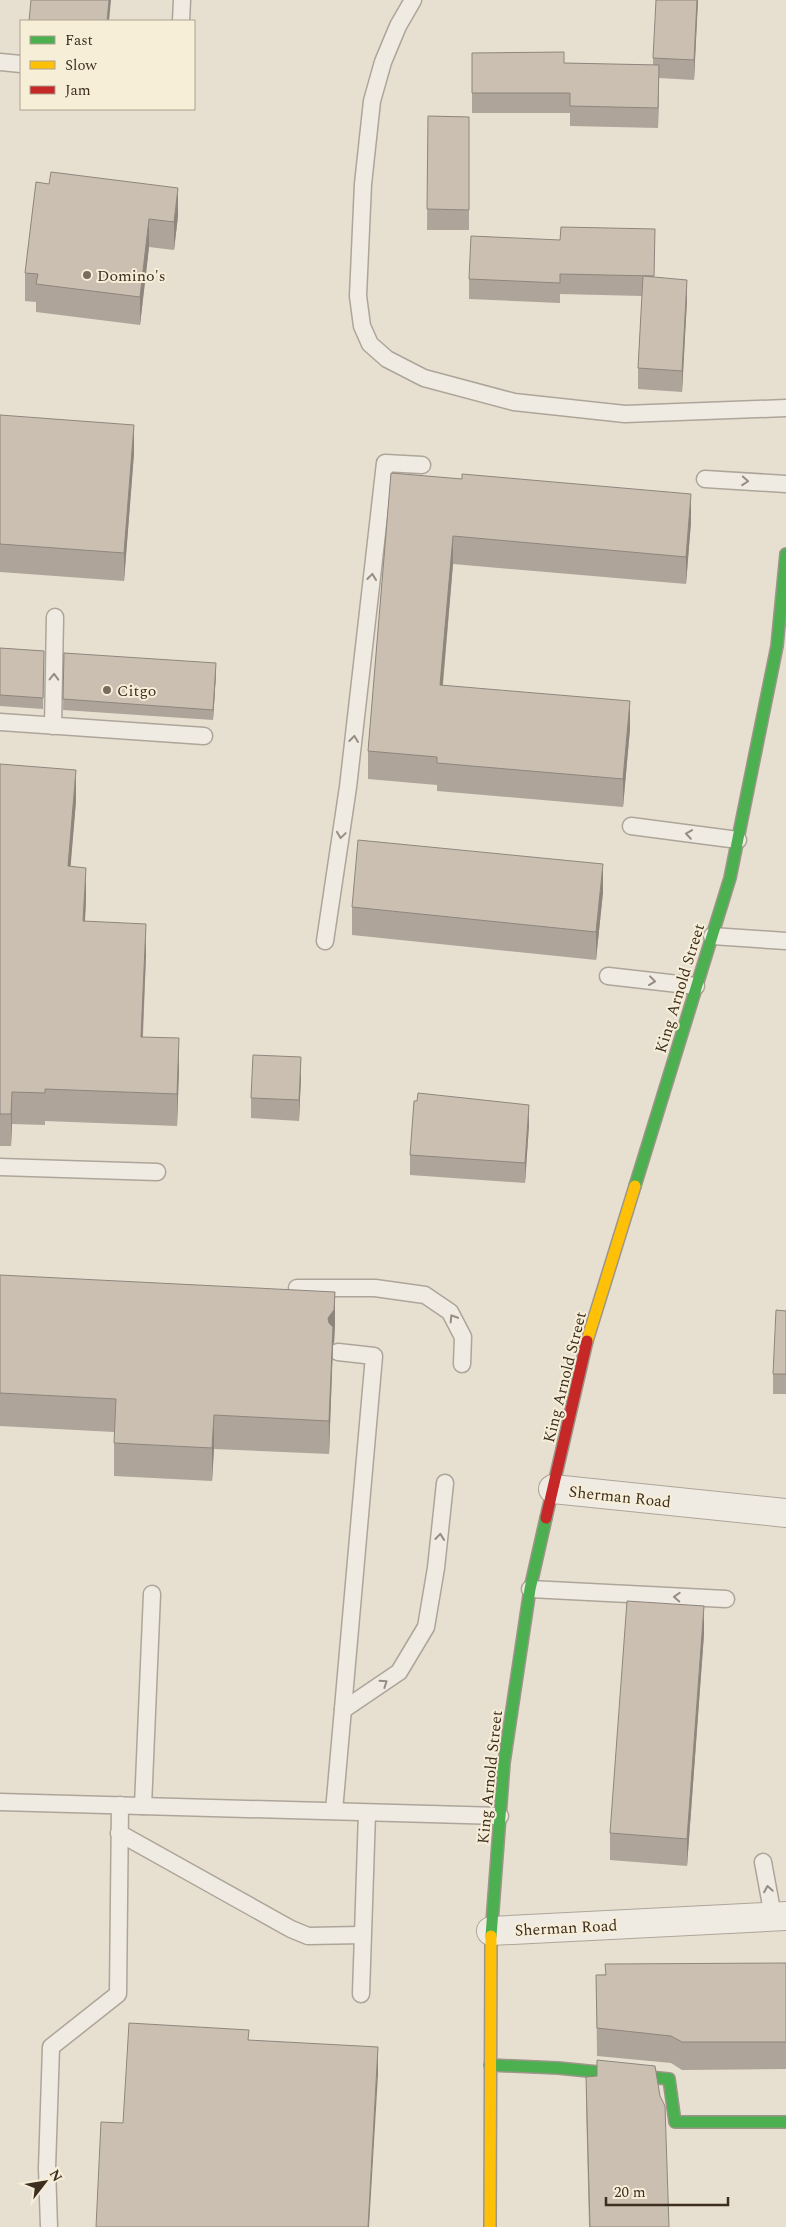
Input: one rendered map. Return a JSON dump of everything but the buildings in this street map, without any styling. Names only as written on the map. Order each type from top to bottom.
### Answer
[{"type":"street","name":"King Arnold Street","points":[[490,2227],[491,1931],[504,1763],[530,1589],[586,1346],[730,878],[777,646],[786,554]]},
{"type":"street","name":"Sherman Road","points":[[553,1489],[786,1513]]},
{"type":"street","name":"Sherman Road","points":[[491,1931],[780,1916]]},
{"type":"street","points":[[490,2065],[558,2068],[669,2079],[675,2122],[786,2122]]},
{"type":"lane","points":[[181,20],[182,0]]},
{"type":"lane","points":[[413,0],[398,26],[383,62],[372,101],[363,184],[358,296],[362,326],[370,344],[387,359],[424,378],[514,402],[625,414],[786,408]]},
{"type":"lane","points":[[0,62],[20,64]]},
{"type":"lane","points":[[325,941],[348,787],[385,463],[422,465]]},
{"type":"lane","points":[[705,479],[786,484]]},
{"type":"lane","points":[[53,726],[55,617]]},
{"type":"lane","points":[[0,722],[204,736]]},
{"type":"lane","points":[[631,826],[738,840]]},
{"type":"lane","points":[[712,936],[786,941]]},
{"type":"lane","points":[[608,976],[696,986]]},
{"type":"lane","points":[[0,1167],[157,1172]]},
{"type":"lane","points":[[297,1288],[375,1288],[425,1295],[450,1312],[463,1338],[462,1364]]},
{"type":"lane","points":[[334,1811],[374,1356],[338,1352]]},
{"type":"lane","points":[[343,1710],[400,1672],[426,1627],[436,1568],[445,1483]]},
{"type":"lane","points":[[530,1589],[726,1599]]},
{"type":"lane","points":[[143,1806],[152,1594]]},
{"type":"lane","points":[[0,1802],[500,1816]]},
{"type":"lane","points":[[49,2227],[46,2168],[52,2047],[118,1994],[120,1805]]},
{"type":"lane","points":[[360,1994],[367,1813]]},
{"type":"lane","points":[[119,1833],[291,1929],[308,1936],[362,1935]]},
{"type":"lane","points":[[764,1862],[780,1916]]},
{"type":"traffic: fast","points":[[635,1186],[730,878],[777,646],[786,554]]},
{"type":"traffic: fast","points":[[491,1936],[504,1763],[530,1589],[546,1518]]},
{"type":"traffic: fast","points":[[490,2065],[558,2068],[669,2079],[675,2122],[786,2122]]},
{"type":"traffic: slow","points":[[587,1341],[635,1186]]},
{"type":"traffic: slow","points":[[490,2227],[491,1936]]},
{"type":"traffic: jam","points":[[546,1518],[587,1341]]},
{"type":"place","name":"Domino's","points":[[87,275]]},
{"type":"place","name":"Citgo","points":[[107,690]]}]
